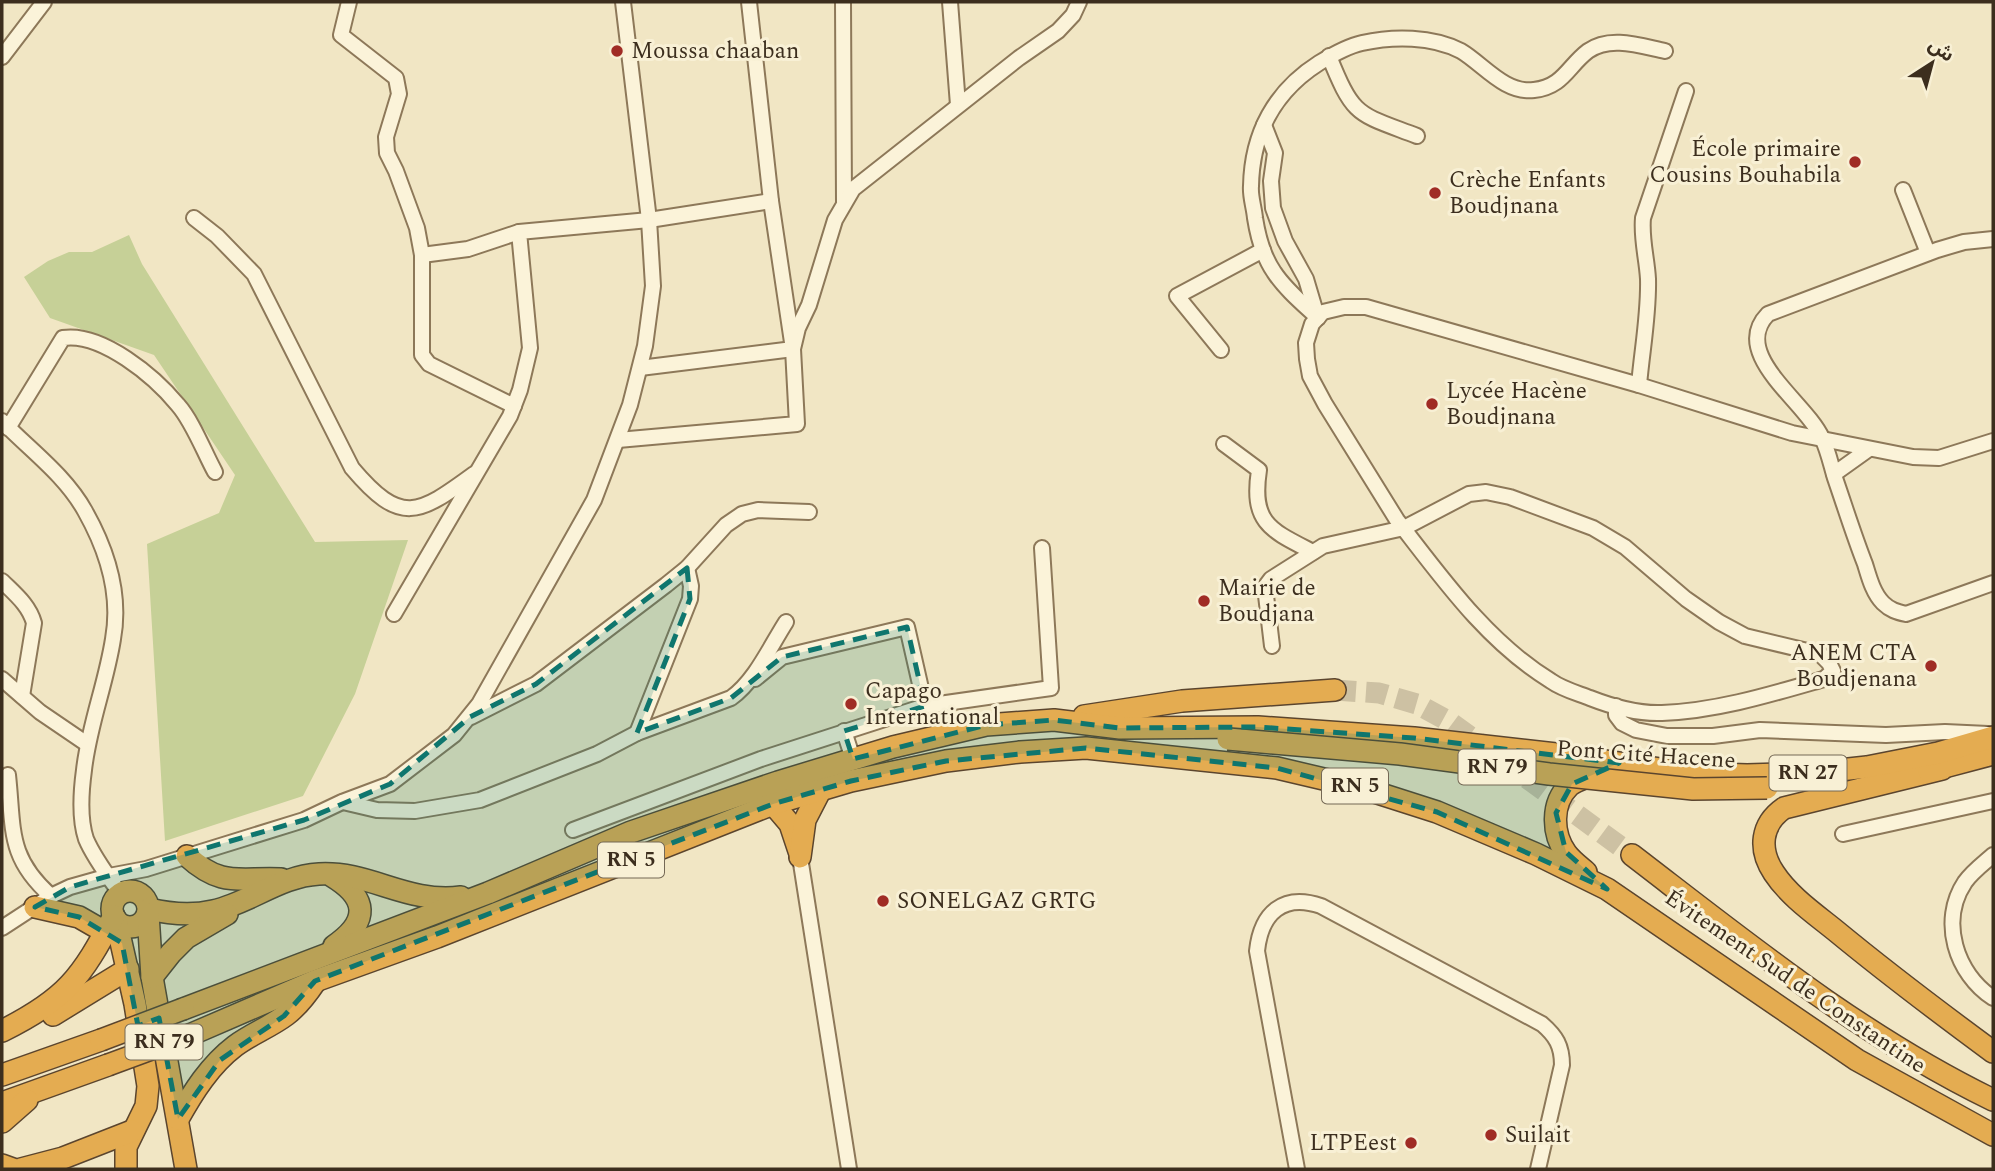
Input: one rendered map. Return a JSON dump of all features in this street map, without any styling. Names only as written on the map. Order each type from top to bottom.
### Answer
[{"type":"highway","name":"RN 5","points":[[2,1103],[192,1034],[315,970],[631,832],[853,759],[986,725],[1054,720],[1182,701],[1335,690]]},
{"type":"highway","name":"RN 79","points":[[1054,720],[1120,728],[1230,734]]},
{"type":"highway","name":"Pont Cité Hacene","points":[[1230,734],[1258,727],[1413,738],[1619,763]]},
{"type":"highway","name":"RN 79","points":[[1086,748],[1230,734]]},
{"type":"highway","name":"Pont Cité Hacene","points":[[1230,734],[1693,789],[1768,788]]},
{"type":"highway","name":"RN 27","points":[[1619,763],[1687,773],[1812,773],[1938,753],[1993,735]]},
{"type":"highway","name":"RN 5","points":[[2,1075],[183,1009],[437,937],[773,804],[821,789],[946,761],[1020,752],[1086,748],[1277,768],[1362,788],[1437,812],[1536,854],[1607,889]]},
{"type":"highway","name":"RN 27","points":[[1768,788],[1847,784],[1942,769],[1993,754]]},
{"type":"highway","points":[[1607,889],[1566,852],[1557,832],[1556,813],[1562,794],[1572,784],[1619,763]]},
{"type":"highway","points":[[1942,769],[1784,808],[1774,815],[1766,827],[1764,841],[1767,859],[1774,873],[1807,907],[1993,1052]]},
{"type":"highway","points":[[800,857],[806,820],[821,789]]},
{"type":"highway","points":[[773,804],[790,824],[800,857]]},
{"type":"highway","name":"Évitement Sud de Constantine","points":[[1632,855],[1777,967],[1839,1010],[1903,1052],[1993,1100]]},
{"type":"highway","points":[[187,856],[209,873],[222,878],[290,880]]},
{"type":"highway","points":[[148,912],[196,914],[219,909],[309,875],[360,879],[421,897],[451,898],[488,893]]},
{"type":"highway","points":[[178,1119],[194,1091],[219,1060],[251,1035],[284,1016],[307,994],[315,970],[352,932],[360,915],[357,897],[351,889],[330,875]]},
{"type":"highway","points":[[2,1031],[29,1017],[73,983],[87,965],[112,923],[114,885],[139,892],[146,899],[148,912],[136,926],[125,926],[112,923],[79,917],[43,901]]},
{"type":"highway","name":"Évitement Sud de Constantine","points":[[1607,889],[1857,1060],[1993,1135]]},
{"type":"highway","points":[[152,977],[178,945],[231,912],[241,901]]},
{"type":"highway","name":"RN 79","points":[[148,912],[152,977],[178,1119],[182,1164]]},
{"type":"highway","name":"RN 79","points":[[112,923],[128,969],[148,1086],[146,1106],[132,1131],[124,1157],[126,1169]]},
{"type":"highway","points":[[2,1043],[128,969]]},
{"type":"highway","points":[[2,1122],[43,1088]]},
{"type":"highway","points":[[21,1169],[63,1158],[132,1131]]},
{"type":"highway","points":[[2,1165],[13,1169]]},
{"type":"street","points":[[2,57],[44,2]]},
{"type":"street","points":[[349,2],[341,35],[396,78],[399,94],[386,137],[387,153],[418,228],[422,256],[422,355],[429,364],[514,406]]},
{"type":"street","points":[[2,928],[70,887],[114,885],[146,869],[304,820],[390,783],[433,753],[470,717],[503,664],[594,500],[630,405],[645,346],[653,286],[649,220],[622,2]]},
{"type":"street","points":[[618,440],[797,424],[793,349],[771,201],[749,2]]},
{"type":"street","points":[[843,2],[844,202]]},
{"type":"street","points":[[950,2],[958,105]]},
{"type":"street","points":[[793,349],[835,220],[853,189],[958,105],[1058,31],[1073,15],[1079,2]]},
{"type":"street","points":[[1318,318],[1274,272],[1259,241],[1251,187],[1258,141],[1264,125],[1272,107],[1300,75],[1329,56],[1361,43],[1397,39],[1429,40],[1459,50],[1513,87],[1531,91],[1551,86],[1569,73],[1588,51],[1601,45],[1627,43],[1665,51]]},
{"type":"street","points":[[1329,56],[1345,95],[1355,108],[1364,116],[1417,136]]},
{"type":"street","points":[[1639,385],[1648,278],[1643,218],[1686,91]]},
{"type":"street","points":[[1264,125],[1275,153],[1271,181],[1273,208],[1285,241],[1307,279],[1318,318]]},
{"type":"street","points":[[1903,190],[1928,253]]},
{"type":"street","points":[[422,256],[468,249],[519,232],[649,220],[771,201]]},
{"type":"street","points":[[194,218],[217,236],[254,274],[352,468],[372,492],[390,504],[409,509],[430,505],[478,471]]},
{"type":"street","points":[[394,614],[478,471],[520,390],[530,348],[519,232]]},
{"type":"street","points":[[1992,235],[1928,253],[1768,314],[1758,324],[1756,336],[1757,349],[1764,364],[1823,439],[1874,588],[1882,601],[1894,611],[1906,614],[1993,583]]},
{"type":"street","points":[[1221,350],[1177,296],[1263,250]]},
{"type":"street","points":[[1272,646],[1265,587],[1271,579],[1313,552],[1340,541],[1404,528],[1469,494],[1486,492],[1510,497],[1593,528],[1625,547],[1719,622],[1745,636],[1820,654],[1833,671],[1824,679],[1739,702],[1664,713],[1642,713],[1552,683],[1491,633],[1465,606],[1404,528],[1325,404],[1310,376],[1307,343],[1311,324],[1323,312],[1344,307],[1366,307],[1639,385],[1792,433],[1869,449],[1913,457],[1939,458],[1993,441]]},
{"type":"street","points":[[114,885],[93,853],[83,823],[82,787],[87,744],[113,639],[115,608],[111,575],[101,542],[84,509],[59,476],[5,424],[63,338],[74,337],[104,346],[148,374],[180,407],[215,472]]},
{"type":"street","points":[[640,368],[793,349]]},
{"type":"street","points":[[1224,444],[1259,470],[1255,494],[1268,527],[1313,552]]},
{"type":"street","points":[[1834,474],[1869,449]]},
{"type":"street","points":[[470,717],[536,684],[687,568],[726,525],[742,514],[758,510],[809,512]]},
{"type":"street","points":[[573,830],[844,731],[925,706],[1051,688],[1042,548]]},
{"type":"street","points":[[638,733],[690,599],[691,586],[687,568]]},
{"type":"street","points":[[2,581],[31,612],[34,623],[22,696]]},
{"type":"street","points":[[741,691],[786,622]]},
{"type":"street","points":[[342,802],[377,810],[415,811],[480,800],[597,754],[638,733],[731,698],[782,657],[907,627],[925,706]]},
{"type":"street","points":[[2,678],[40,712],[87,744]]},
{"type":"street","points":[[1616,706],[1616,715],[1622,723],[1636,730],[1667,736],[1713,736],[1760,730],[1886,735],[1945,732],[1993,735]]},
{"type":"street","points":[[844,731],[853,759]]},
{"type":"street","points":[[8,775],[9,847],[30,876],[43,901]]},
{"type":"street","points":[[1843,834],[1993,801]]},
{"type":"street","points":[[1993,855],[1966,881],[1958,896],[1954,914],[1954,936],[1961,965],[1981,990],[1993,998]]},
{"type":"street","points":[[800,857],[849,1169]]},
{"type":"street","points":[[1297,1169],[1257,951],[1259,933],[1266,919],[1279,907],[1306,901],[1321,906],[1518,1011],[1553,1033],[1562,1053],[1562,1065],[1538,1169]]},
{"type":"highlighted area","points":[[687,568],[690,599],[637,733],[731,698],[782,657],[907,627],[925,706],[844,731],[853,759],[986,725],[1054,720],[1120,728],[1258,727],[1414,738],[1619,763],[1572,784],[1556,813],[1566,852],[1607,889],[1437,812],[1277,768],[1086,748],[946,761],[851,781],[773,804],[315,981],[284,1016],[220,1060],[178,1119],[159,1018],[138,1026],[122,943],[79,917],[35,907],[70,887],[304,820],[390,784],[470,717],[536,684]]},
{"type":"green space","points":[[129,235],[142,264],[315,542],[408,540],[355,694],[303,796],[165,841],[147,544],[219,513],[235,475],[154,355],[50,318],[24,277],[48,261],[69,252],[92,252]]},
{"type":"tunnel","points":[[1335,690],[1379,693],[1417,704],[1450,722],[1632,855]]},
{"type":"place","name":"Moussa chaaban","points":[[617,51]]},
{"type":"place","name":"École primaire Cousins Bouhabila","points":[[1855,162]]},
{"type":"place","name":"Crèche Enfants Boudjnana","points":[[1435,193]]},
{"type":"place","name":"Lycée Hacène Boudjnana","points":[[1432,404]]},
{"type":"place","name":"Mairie de Boudjana","points":[[1204,601]]},
{"type":"place","name":"ANEM CTA Boudjenana","points":[[1931,666]]},
{"type":"place","name":"Capago International","points":[[851,704]]},
{"type":"place","name":"SONELGAZ GRTG","points":[[883,901]]},
{"type":"place","name":"Suilait","points":[[1491,1135]]},
{"type":"place","name":"LTPEest","points":[[1411,1143]]}]
